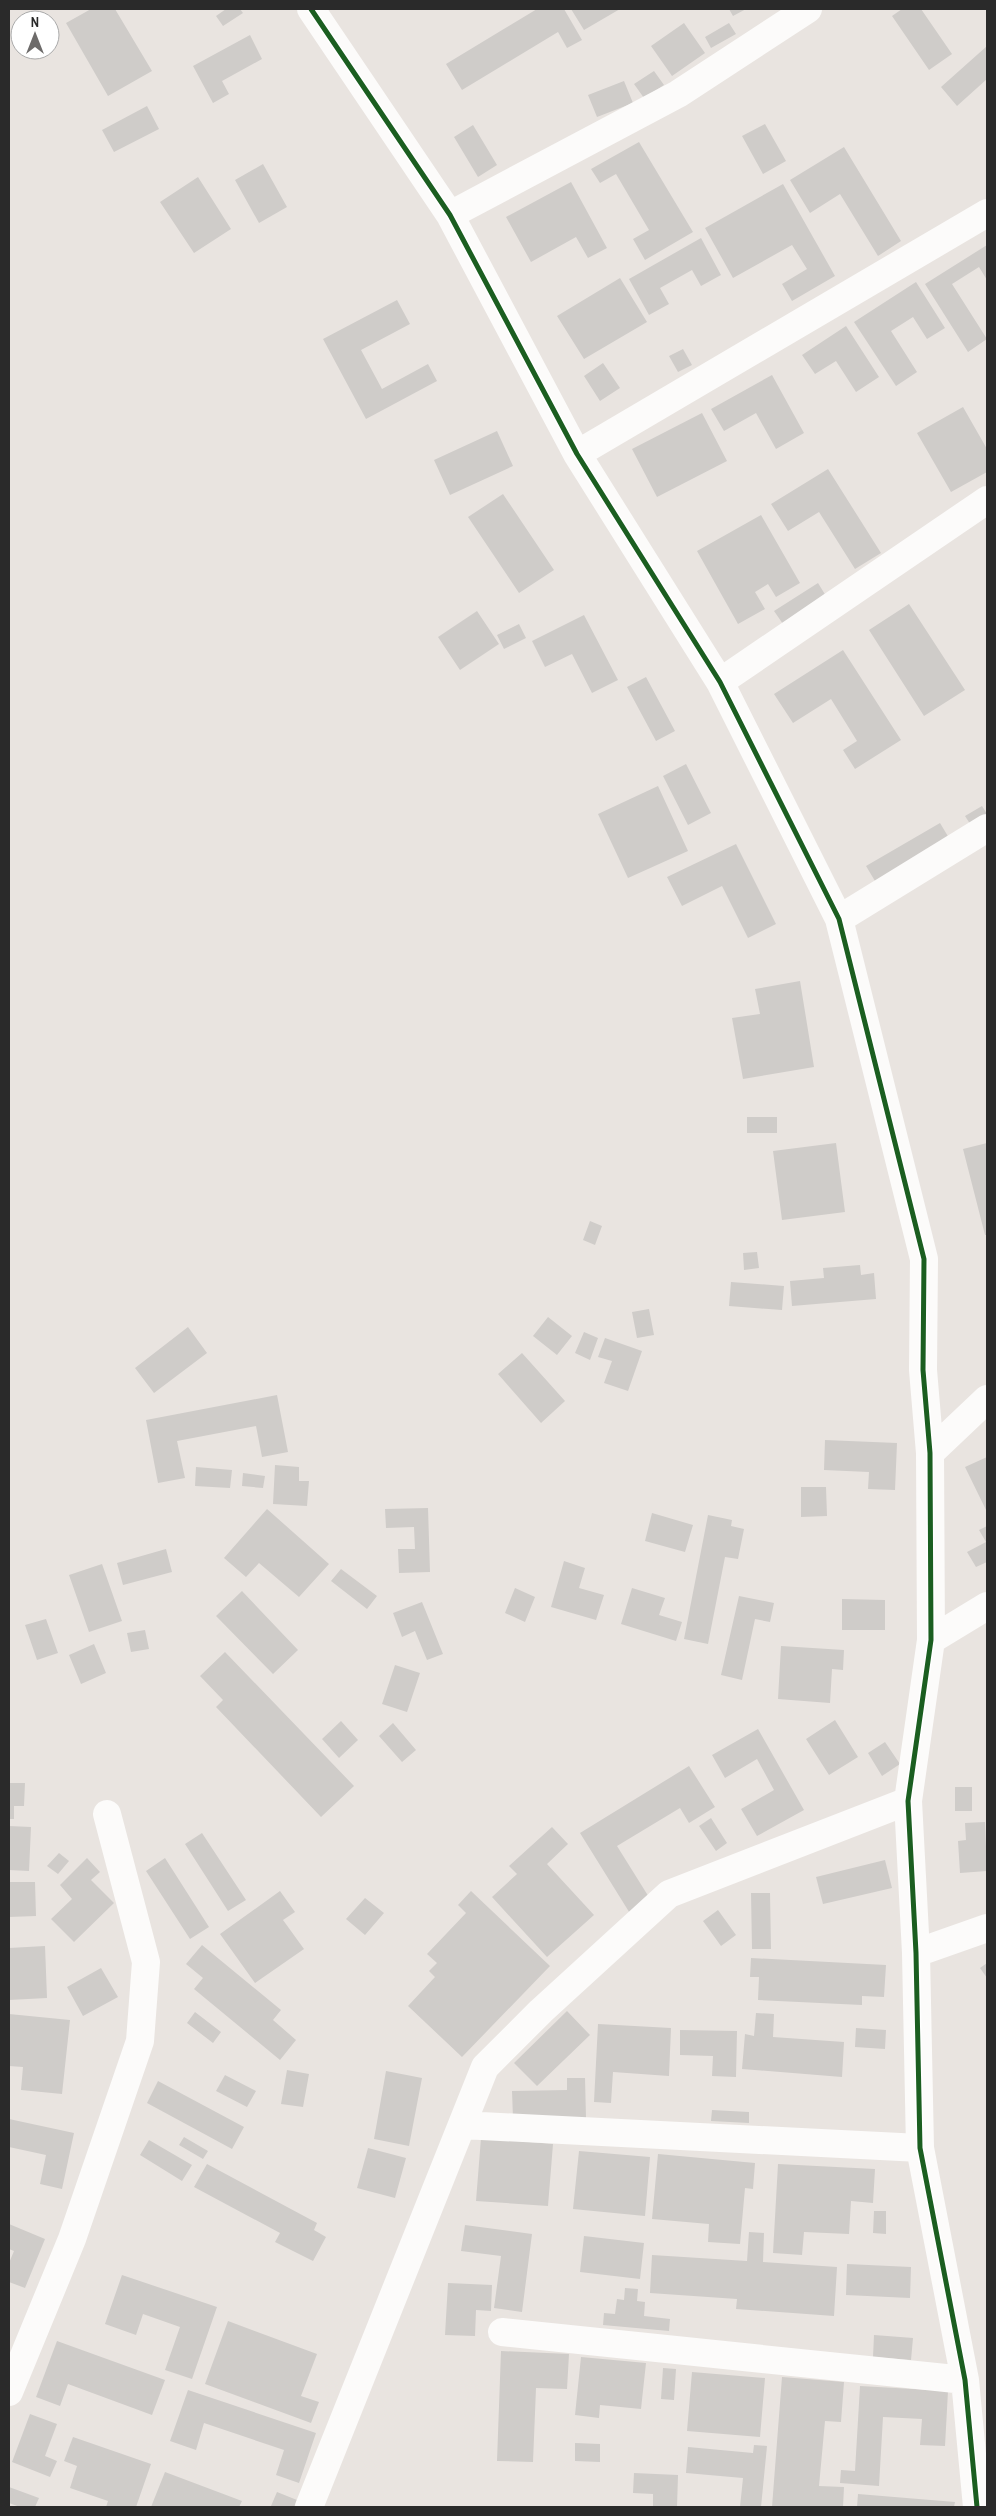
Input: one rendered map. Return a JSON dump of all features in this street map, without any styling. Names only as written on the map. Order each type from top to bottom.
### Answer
[{"type":"street","points":[[311,9],[450,215],[577,454],[720,682],[839,919],[924,1259],[923,1370],[930,1453],[931,1640],[908,1801],[916,1952],[920,2148],[965,2380],[981,2474],[977,2507]]},
{"type":"street","points":[[450,215],[678,94],[808,9]]},
{"type":"street","points":[[577,454],[987,213]]},
{"type":"street","points":[[720,682],[987,500]]},
{"type":"street","points":[[839,919],[987,828]]},
{"type":"street","points":[[930,1453],[987,1399]]},
{"type":"street","points":[[931,1640],[987,1606]]},
{"type":"street","points":[[309,2507],[486,2067],[541,2011],[670,1894],[908,1801]]},
{"type":"street","points":[[9,2392],[72,2239],[140,2041],[146,1962],[107,1814]]},
{"type":"street","points":[[916,1952],[987,1928]]},
{"type":"street","points":[[462,2125],[920,2148]]},
{"type":"street","points":[[502,2332],[965,2380]]},
{"type":"building","points":[[91,9],[115,9],[152,71],[108,96],[66,23]]},
{"type":"building","points":[[226,9],[240,9],[243,13],[223,26],[216,16]]},
{"type":"building","points":[[537,9],[564,9],[582,40],[567,48],[558,32],[462,90],[446,64]]},
{"type":"building","points":[[571,9],[620,9],[584,30]]},
{"type":"building","points":[[729,9],[746,9],[733,16]]},
{"type":"building","points":[[902,9],[921,9],[952,54],[929,70],[892,16]]},
{"type":"building","points":[[684,23],[705,53],[672,76],[651,46]]},
{"type":"building","points":[[729,23],[736,34],[711,48],[705,37]]},
{"type":"building","points":[[250,35],[262,59],[222,81],[229,94],[213,103],[193,66]]},
{"type":"building","points":[[987,46],[987,79],[957,106],[941,87]]},
{"type":"building","points":[[654,71],[664,85],[644,98],[634,84]]},
{"type":"building","points":[[624,81],[633,103],[597,117],[588,95]]},
{"type":"building","points":[[147,106],[159,129],[114,152],[102,130]]},
{"type":"building","points":[[765,124],[786,161],[763,174],[742,136]]},
{"type":"building","points":[[473,125],[497,165],[478,177],[454,137]]},
{"type":"building","points":[[639,142],[693,232],[645,260],[633,239],[649,230],[616,174],[600,183],[591,169]]},
{"type":"building","points":[[844,147],[901,241],[878,256],[840,194],[810,213],[790,180]]},
{"type":"building","points":[[263,164],[287,207],[259,223],[235,180]]},
{"type":"building","points":[[198,177],[231,229],[194,253],[160,202]]},
{"type":"building","points":[[571,182],[607,248],[588,258],[576,237],[531,262],[506,217]]},
{"type":"building","points":[[783,184],[835,276],[792,301],[782,284],[807,269],[792,245],[733,278],[705,228]]},
{"type":"building","points":[[701,238],[721,275],[701,286],[692,270],[660,288],[669,304],[649,315],[629,279]]},
{"type":"building","points":[[987,245],[987,280],[979,267],[952,284],[987,339],[968,352],[925,284]]},
{"type":"building","points":[[620,278],[647,322],[584,359],[557,316]]},
{"type":"building","points":[[916,282],[945,328],[927,339],[913,317],[891,331],[917,372],[896,386],[854,322]]},
{"type":"building","points":[[397,300],[410,324],[361,350],[382,389],[428,364],[437,381],[366,419],[323,339]]},
{"type":"building","points":[[846,326],[879,377],[856,392],[836,361],[815,374],[802,355]]},
{"type":"building","points":[[683,349],[692,365],[678,372],[669,356]]},
{"type":"building","points":[[603,363],[620,388],[600,401],[584,376]]},
{"type":"building","points":[[772,375],[804,433],[776,449],[756,413],[724,431],[711,409]]},
{"type":"building","points":[[963,407],[987,449],[987,472],[951,492],[917,433]]},
{"type":"building","points":[[702,413],[727,461],[657,497],[632,449]]},
{"type":"building","points":[[497,431],[513,466],[450,495],[434,460]]},
{"type":"building","points":[[828,469],[881,553],[855,569],[819,512],[788,531],[771,504]]},
{"type":"building","points":[[503,494],[554,570],[519,593],[468,517]]},
{"type":"building","points":[[761,515],[800,583],[776,597],[768,584],[755,592],[765,609],[738,624],[697,551]]},
{"type":"building","points":[[818,583],[826,596],[783,624],[774,611]]},
{"type":"building","points":[[909,604],[965,690],[924,716],[869,630]]},
{"type":"building","points":[[477,611],[499,644],[460,670],[438,637]]},
{"type":"building","points":[[584,615],[618,680],[592,693],[572,654],[545,667],[532,641]]},
{"type":"building","points":[[519,624],[526,638],[504,649],[497,635]]},
{"type":"building","points":[[843,650],[901,740],[855,769],[843,750],[857,741],[831,699],[793,723],[774,694]]},
{"type":"building","points":[[646,677],[675,731],[656,741],[627,687]]},
{"type":"building","points":[[686,764],[711,813],[688,825],[663,776]]},
{"type":"building","points":[[658,786],[688,851],[628,878],[598,814]]},
{"type":"building","points":[[982,806],[987,814],[987,823],[974,830],[965,816]]},
{"type":"building","points":[[940,823],[952,843],[878,886],[866,866]]},
{"type":"building","points":[[736,844],[776,924],[748,938],[722,886],[682,906],[667,877]]},
{"type":"building","points":[[800,981],[814,1067],[743,1079],[732,1018],[760,1014],[755,989]]},
{"type":"building","points":[[747,1117],[777,1117],[777,1133],[747,1133]]},
{"type":"building","points":[[836,1143],[845,1212],[782,1220],[773,1151]]},
{"type":"building","points":[[987,1143],[987,1235],[985,1235],[963,1149]]},
{"type":"building","points":[[590,1221],[602,1226],[595,1245],[583,1240]]},
{"type":"building","points":[[757,1252],[759,1268],[744,1270],[743,1253]]},
{"type":"building","points":[[860,1265],[861,1275],[874,1273],[876,1299],[792,1306],[790,1281],[824,1278],[823,1268]]},
{"type":"building","points":[[731,1282],[784,1286],[782,1310],[729,1306]]},
{"type":"building","points":[[649,1309],[654,1335],[637,1338],[632,1312]]},
{"type":"building","points":[[548,1317],[572,1336],[557,1355],[533,1336]]},
{"type":"building","points":[[188,1327],[207,1353],[154,1393],[135,1368]]},
{"type":"building","points":[[584,1332],[598,1338],[590,1360],[575,1353]]},
{"type":"building","points":[[605,1338],[642,1351],[628,1391],[604,1383],[612,1361],[598,1357]]},
{"type":"building","points":[[522,1353],[565,1401],[541,1423],[498,1374]]},
{"type":"building","points":[[277,1395],[288,1452],[262,1457],[256,1426],[177,1441],[185,1478],[158,1483],[146,1420]]},
{"type":"building","points":[[825,1440],[897,1443],[895,1490],[868,1489],[869,1472],[824,1470]]},
{"type":"building","points":[[987,1457],[987,1512],[965,1467]]},
{"type":"building","points":[[275,1465],[299,1467],[299,1481],[309,1481],[307,1506],[273,1504]]},
{"type":"building","points":[[196,1467],[232,1470],[230,1488],[195,1486]]},
{"type":"building","points":[[243,1473],[265,1476],[263,1488],[242,1486]]},
{"type":"building","points":[[801,1487],[826,1487],[827,1516],[801,1517]]},
{"type":"building","points":[[428,1508],[430,1572],[399,1573],[398,1549],[415,1549],[414,1527],[386,1528],[385,1509]]},
{"type":"building","points":[[267,1509],[329,1564],[299,1597],[259,1563],[246,1577],[224,1558]]},
{"type":"building","points":[[652,1513],[693,1525],[685,1552],[645,1541]]},
{"type":"building","points":[[708,1515],[732,1520],[731,1526],[744,1529],[738,1559],[725,1557],[708,1644],[684,1639]]},
{"type":"building","points":[[987,1526],[987,1562],[976,1567],[967,1552],[986,1542],[979,1530]]},
{"type":"building","points":[[166,1549],[172,1572],[123,1585],[117,1563]]},
{"type":"building","points":[[564,1561],[585,1568],[579,1588],[604,1595],[596,1620],[551,1607]]},
{"type":"building","points":[[102,1564],[122,1621],[89,1632],[69,1575]]},
{"type":"building","points":[[341,1569],[377,1596],[367,1609],[331,1581]]},
{"type":"building","points":[[515,1588],[535,1597],[525,1622],[505,1613]]},
{"type":"building","points":[[632,1588],[665,1598],[659,1615],[682,1622],[676,1641],[621,1624]]},
{"type":"building","points":[[242,1591],[298,1650],[273,1674],[216,1616]]},
{"type":"building","points":[[739,1596],[774,1603],[770,1622],[755,1619],[742,1680],[721,1675]]},
{"type":"building","points":[[842,1599],[885,1600],[885,1630],[842,1630]]},
{"type":"building","points":[[422,1602],[443,1654],[427,1660],[415,1631],[402,1637],[393,1613]]},
{"type":"building","points":[[46,1619],[58,1653],[37,1660],[25,1625]]},
{"type":"building","points":[[145,1630],[149,1649],[131,1652],[127,1633]]},
{"type":"building","points":[[94,1644],[106,1673],[81,1684],[69,1655]]},
{"type":"building","points":[[781,1646],[844,1650],[843,1670],[832,1669],[830,1703],[778,1699]]},
{"type":"building","points":[[225,1652],[354,1786],[321,1817],[216,1707],[223,1700],[200,1676]]},
{"type":"building","points":[[395,1665],[420,1673],[407,1712],[382,1704]]},
{"type":"building","points":[[835,1720],[858,1757],[829,1775],[806,1739]]},
{"type":"building","points":[[341,1721],[358,1740],[339,1758],[322,1739]]},
{"type":"building","points":[[393,1723],[416,1750],[402,1762],[379,1736]]},
{"type":"building","points":[[758,1729],[804,1810],[757,1836],[741,1809],[774,1790],[757,1759],[725,1778],[712,1755]]},
{"type":"building","points":[[885,1742],[900,1764],[882,1776],[868,1753]]},
{"type":"building","points":[[689,1766],[715,1807],[689,1823],[680,1808],[617,1846],[652,1902],[631,1915],[580,1833]]},
{"type":"building","points":[[9,1783],[25,1783],[24,1806],[14,1806],[14,1819],[9,1819]]},
{"type":"building","points":[[955,1787],[972,1787],[972,1811],[955,1811]]},
{"type":"building","points":[[711,1818],[727,1843],[716,1851],[699,1826]]},
{"type":"building","points":[[985,1822],[987,1871],[960,1873],[958,1841],[966,1840],[965,1823]]},
{"type":"building","points":[[9,1826],[31,1827],[29,1871],[9,1870]]},
{"type":"building","points":[[552,1827],[568,1844],[547,1864],[594,1915],[547,1957],[492,1897],[517,1874],[509,1866]]},
{"type":"building","points":[[202,1833],[246,1900],[228,1911],[185,1844]]},
{"type":"building","points":[[59,1853],[69,1861],[58,1874],[47,1866]]},
{"type":"building","points":[[87,1858],[100,1872],[91,1880],[114,1903],[74,1942],[51,1919],[72,1899],[60,1885]]},
{"type":"building","points":[[165,1858],[209,1927],[190,1939],[146,1871]]},
{"type":"building","points":[[885,1860],[892,1888],[823,1904],[816,1877]]},
{"type":"building","points":[[9,1882],[35,1882],[36,1916],[9,1917]]},
{"type":"building","points":[[280,1891],[295,1912],[283,1920],[304,1949],[255,1983],[220,1934]]},
{"type":"building","points":[[471,1891],[550,1966],[462,2057],[408,2006],[435,1977],[429,1971],[437,1963],[427,1954],[466,1913],[458,1905]]},
{"type":"building","points":[[751,1893],[770,1893],[771,1949],[752,1949]]},
{"type":"building","points":[[365,1898],[384,1913],[365,1935],[346,1919]]},
{"type":"building","points":[[718,1910],[736,1935],[721,1946],[703,1921]]},
{"type":"building","points":[[202,1945],[281,2010],[273,2020],[296,2040],[280,2060],[194,1989],[203,1978],[186,1964]]},
{"type":"building","points":[[45,1946],[47,1998],[9,2000],[9,1948]]},
{"type":"building","points":[[751,1958],[886,1965],[884,1997],[862,1996],[862,2005],[758,2000],[759,1977],[750,1977]]},
{"type":"building","points":[[987,1963],[987,1978],[980,1968]]},
{"type":"building","points":[[101,1968],[118,1997],[83,2016],[67,1987]]},
{"type":"building","points":[[567,2011],[590,2035],[537,2086],[514,2063]]},
{"type":"building","points":[[195,2012],[221,2032],[213,2043],[187,2023]]},
{"type":"building","points":[[756,2013],[774,2014],[773,2037],[844,2042],[842,2077],[742,2069],[745,2034],[754,2036]]},
{"type":"building","points":[[9,2014],[70,2020],[62,2094],[21,2090],[23,2067],[9,2066]]},
{"type":"building","points":[[598,2024],[671,2028],[669,2076],[613,2072],[611,2103],[594,2102]]},
{"type":"building","points":[[856,2028],[886,2030],[885,2049],[855,2047]]},
{"type":"building","points":[[680,2030],[737,2031],[736,2077],[712,2076],[713,2056],[680,2055]]},
{"type":"building","points":[[287,2070],[309,2074],[303,2107],[281,2104]]},
{"type":"building","points":[[386,2071],[422,2078],[409,2146],[374,2139]]},
{"type":"building","points":[[225,2075],[256,2091],[247,2107],[216,2091]]},
{"type":"building","points":[[567,2078],[585,2078],[586,2118],[513,2118],[512,2091],[567,2090]]},
{"type":"building","points":[[158,2081],[244,2127],[232,2149],[147,2103]]},
{"type":"building","points":[[712,2110],[749,2112],[749,2123],[711,2121]]},
{"type":"building","points":[[9,2119],[74,2133],[62,2189],[40,2184],[46,2155],[9,2147]]},
{"type":"building","points":[[184,2137],[208,2151],[203,2159],[179,2145]]},
{"type":"building","points":[[481,2138],[553,2144],[548,2206],[476,2201]]},
{"type":"building","points":[[149,2140],[192,2165],[182,2181],[140,2155]]},
{"type":"building","points":[[368,2148],[406,2158],[395,2198],[357,2188]]},
{"type":"building","points":[[579,2151],[650,2157],[645,2216],[573,2209]]},
{"type":"building","points":[[658,2154],[755,2163],[753,2189],[745,2188],[740,2244],[708,2242],[709,2224],[652,2219]]},
{"type":"building","points":[[207,2164],[317,2223],[314,2230],[326,2237],[313,2261],[275,2242],[280,2233],[194,2187]]},
{"type":"building","points":[[778,2164],[875,2169],[873,2203],[851,2201],[849,2234],[804,2232],[802,2255],[773,2253]]},
{"type":"building","points":[[874,2211],[886,2211],[886,2234],[873,2233]]},
{"type":"building","points":[[9,2224],[45,2239],[25,2288],[9,2282],[9,2263],[14,2251],[9,2249]]},
{"type":"building","points":[[465,2225],[532,2234],[522,2312],[494,2308],[501,2256],[461,2251]]},
{"type":"building","points":[[749,2232],[764,2233],[763,2262],[837,2267],[834,2316],[736,2309],[737,2299],[650,2293],[652,2255],[747,2261]]},
{"type":"building","points":[[584,2236],[644,2243],[640,2279],[580,2272]]},
{"type":"building","points":[[847,2264],[911,2267],[910,2298],[846,2295]]},
{"type":"building","points":[[122,2275],[217,2307],[192,2379],[165,2370],[180,2327],[143,2314],[136,2335],[105,2324]]},
{"type":"building","points":[[448,2283],[492,2285],[491,2311],[476,2310],[475,2336],[445,2335]]},
{"type":"building","points":[[625,2288],[638,2289],[637,2301],[645,2302],[644,2316],[670,2319],[669,2331],[603,2325],[604,2313],[615,2314],[617,2299],[624,2300]]},
{"type":"building","points":[[228,2321],[317,2354],[301,2396],[319,2402],[311,2423],[205,2384]]},
{"type":"building","points":[[874,2335],[913,2338],[911,2360],[873,2357]]},
{"type":"building","points":[[57,2341],[165,2380],[152,2415],[68,2384],[60,2406],[36,2397]]},
{"type":"building","points":[[501,2351],[569,2354],[567,2389],[536,2388],[533,2462],[497,2461]]},
{"type":"building","points":[[581,2357],[646,2363],[641,2409],[600,2405],[599,2418],[575,2415]]},
{"type":"building","points":[[663,2368],[676,2369],[674,2400],[661,2399]]},
{"type":"building","points":[[692,2372],[765,2378],[760,2437],[687,2431]]},
{"type":"building","points":[[782,2377],[844,2382],[841,2422],[825,2421],[819,2486],[844,2487],[843,2507],[772,2507]]},
{"type":"building","points":[[860,2386],[948,2391],[945,2446],[920,2445],[922,2419],[883,2417],[879,2486],[840,2483],[841,2470],[855,2471]]},
{"type":"building","points":[[188,2390],[316,2433],[299,2483],[276,2475],[284,2450],[204,2423],[196,2450],[170,2441]]},
{"type":"building","points":[[30,2414],[57,2424],[45,2456],[57,2461],[50,2477],[12,2462]]},
{"type":"building","points":[[73,2437],[151,2464],[136,2507],[106,2507],[108,2501],[70,2488],[77,2466],[64,2461]]},
{"type":"building","points":[[575,2443],[600,2444],[600,2462],[575,2461]]},
{"type":"building","points":[[754,2445],[767,2446],[761,2507],[740,2507],[743,2478],[686,2473],[688,2447],[753,2453]]},
{"type":"building","points":[[165,2472],[242,2501],[239,2507],[151,2507]]},
{"type":"building","points":[[634,2473],[678,2475],[677,2507],[653,2507],[653,2494],[633,2493]]},
{"type":"building","points":[[9,2487],[39,2498],[35,2507],[20,2507],[9,2503]]},
{"type":"building","points":[[277,2492],[297,2500],[294,2507],[271,2506]]},
{"type":"building","points":[[858,2494],[955,2502],[954,2507],[857,2507]]},
{"type":"cycle path","points":[[311,9],[450,215],[577,454],[720,682],[839,919],[924,1259],[923,1370],[930,1453],[931,1640],[908,1801],[916,1953],[920,2148],[965,2380],[977,2507]]}]
